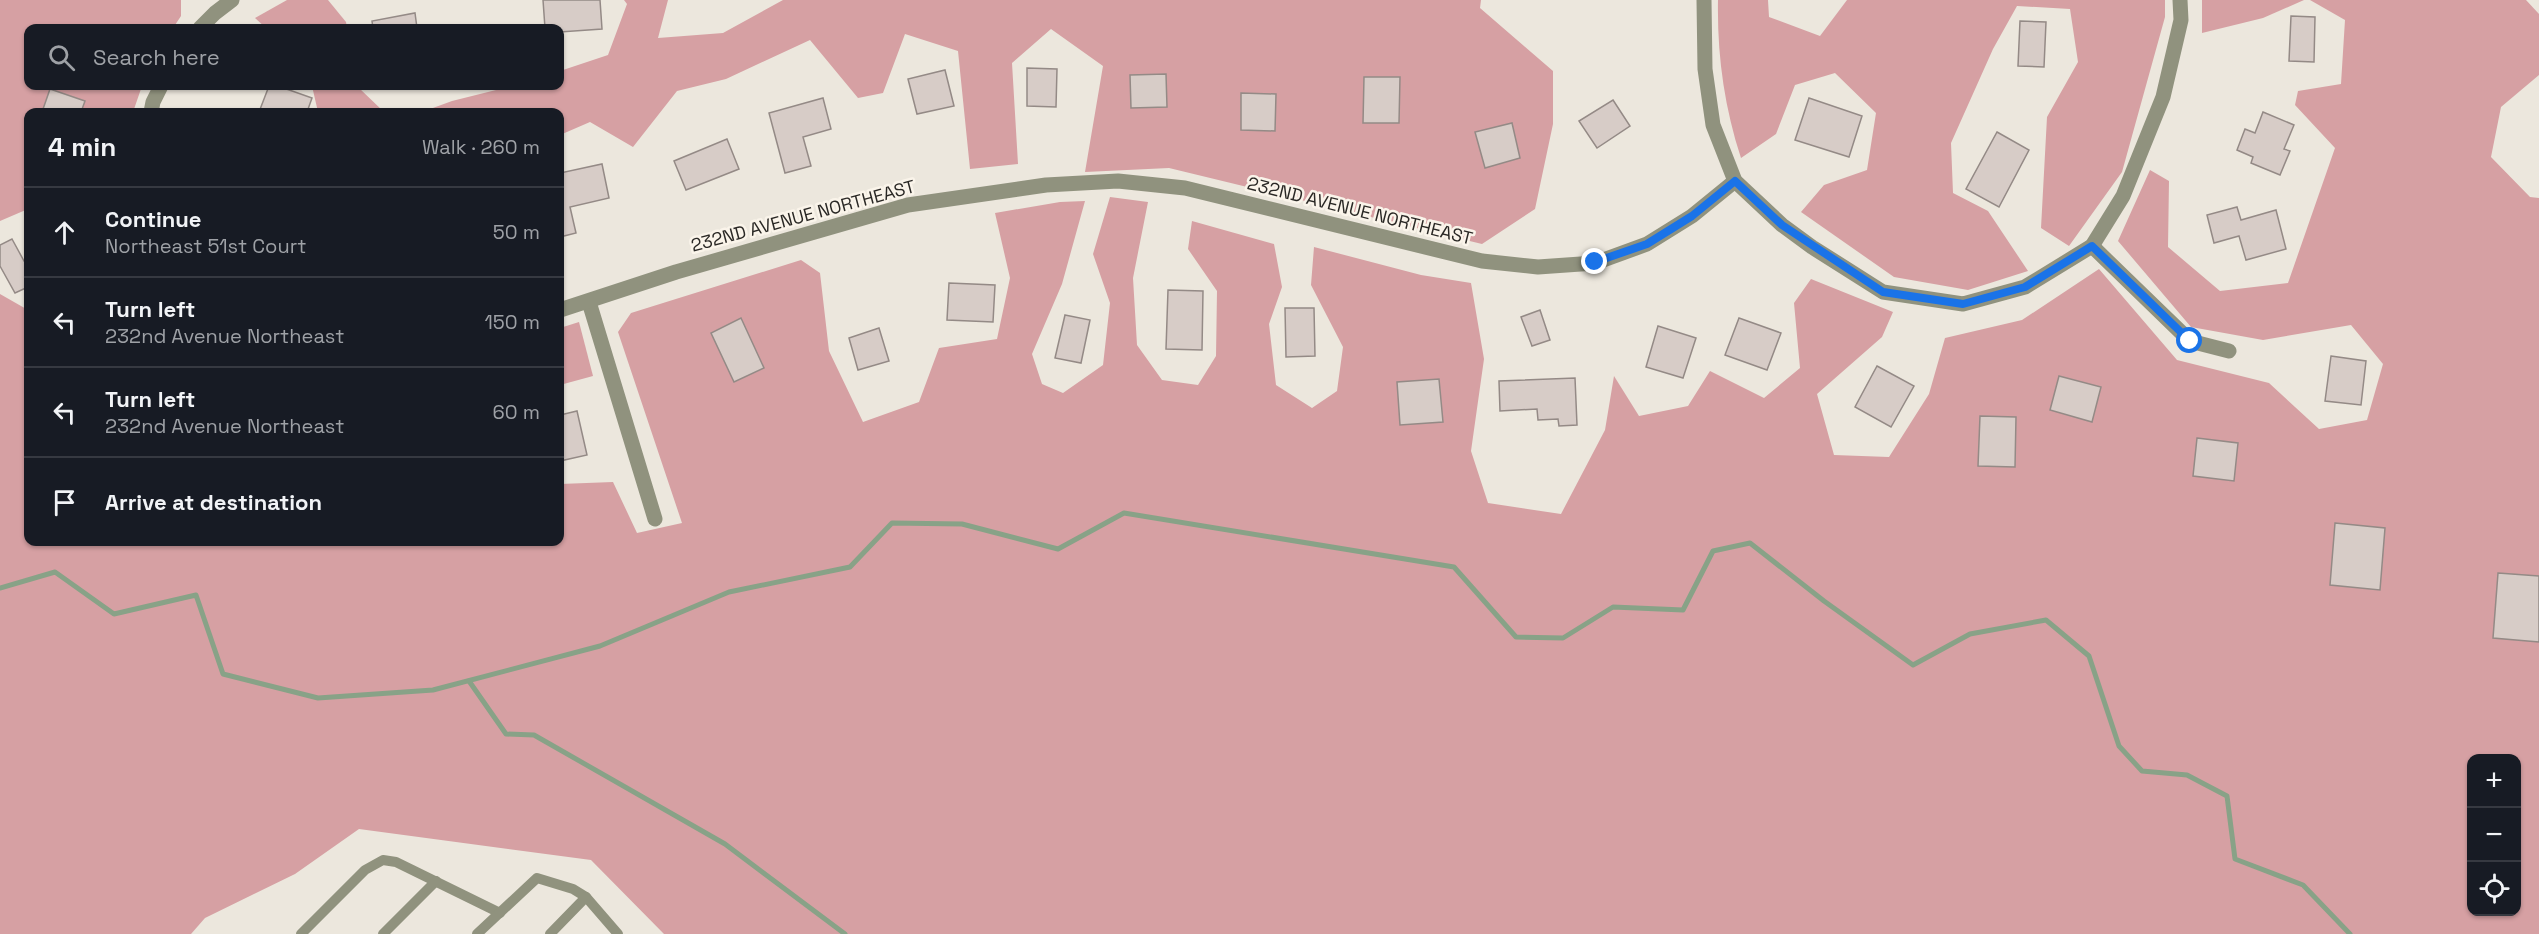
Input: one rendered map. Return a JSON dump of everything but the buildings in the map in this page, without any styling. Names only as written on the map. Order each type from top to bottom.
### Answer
[{"type":"street","points":[[202,24],[213,6],[232,0]]},
{"type":"street","points":[[1704,0],[1705,69],[1713,125],[1735,181],[1782,225],[1883,292],[1963,304],[2025,287],[2092,246],[2123,196],[2163,97],[2181,20],[2180,0]]},
{"type":"street","points":[[152,107],[159,90]]},
{"type":"street","name":"232ND AVENUE NORTHEAST","points":[[564,309],[676,272],[908,205],[1046,185],[1118,182],[1185,188],[1482,261],[1538,267],[1595,262],[1647,244],[1692,216],[1735,181]]},
{"type":"street","points":[[2092,246],[2190,341],[2229,351]]},
{"type":"street","points":[[589,302],[655,519]]},
{"type":"lane","points":[[301,934],[374,864],[390,860],[500,913]]},
{"type":"lane","points":[[477,934],[537,878],[573,890],[586,897],[618,934]]},
{"type":"lane","points":[[383,934],[436,881]]},
{"type":"lane","points":[[550,934],[586,897]]},
{"type":"shaded area","points":[[0,0],[181,0],[181,16],[176,24],[24,24],[24,90],[141,90],[134,108],[24,108],[24,211],[0,221]]},
{"type":"shaded area","points":[[287,0],[328,0],[346,24],[262,24],[255,18]]},
{"type":"shaded area","points":[[624,0],[668,0],[658,38],[723,33],[783,0],[1481,0],[1480,8],[1553,71],[1553,124],[1535,209],[1482,244],[1169,168],[1085,172],[1103,66],[1051,29],[1012,63],[1018,164],[970,169],[958,51],[905,34],[883,93],[858,98],[810,40],[726,79],[677,91],[633,147],[590,122],[564,133],[564,108],[433,108],[496,90],[564,90],[564,70],[608,55],[627,4]]},
{"type":"shaded area","points":[[1718,0],[1768,0],[1769,17],[1820,36],[1847,0],[2165,0],[2165,17],[2122,172],[2069,246],[2041,228],[2047,117],[2078,62],[2070,9],[2017,6],[1993,49],[1951,143],[1953,193],[1988,211],[2028,271],[1968,290],[1894,277],[1801,212],[1824,185],[1867,170],[1876,113],[1835,73],[1795,85],[1776,134],[1741,158],[1730,119],[1723,80]]},
{"type":"shaded area","points":[[2202,0],[2304,0],[2263,18],[2202,33]]},
{"type":"shaded area","points":[[2310,0],[2526,0],[2539,14],[2539,75],[2501,107],[2491,157],[2530,197],[2539,198],[2539,934],[664,934],[591,860],[359,829],[295,874],[205,918],[191,934],[0,934],[0,294],[24,308],[24,546],[564,546],[564,484],[613,482],[637,533],[682,523],[618,332],[631,313],[801,260],[820,273],[829,351],[863,422],[919,402],[939,348],[997,339],[1010,278],[995,213],[1060,202],[1085,201],[1062,284],[1032,354],[1042,384],[1063,393],[1103,365],[1110,303],[1093,254],[1110,197],[1148,202],[1133,278],[1137,345],[1162,380],[1198,385],[1216,356],[1217,291],[1188,249],[1192,221],[1274,244],[1282,287],[1269,324],[1276,385],[1312,408],[1337,391],[1343,347],[1311,285],[1314,247],[1421,275],[1471,283],[1484,359],[1471,451],[1488,503],[1561,514],[1605,430],[1614,376],[1639,416],[1688,406],[1710,371],[1764,398],[1800,368],[1794,303],[1811,279],[1893,312],[1882,337],[1817,394],[1834,455],[1889,457],[1929,394],[1945,338],[2022,320],[2099,269],[2177,360],[2269,383],[2319,429],[2367,420],[2383,364],[2351,325],[2263,340],[2191,327],[2118,241],[2150,170],[2169,181],[2168,247],[2220,291],[2288,283],[2335,148],[2295,105],[2298,91],[2341,84],[2345,20]]},
{"type":"shaded area","points":[[313,90],[361,90],[380,108],[317,108]]},
{"type":"shaded area","points":[[579,322],[593,376],[564,384],[564,327]]},
{"type":"waterway","points":[[0,588],[55,572],[114,614],[196,595],[223,674],[318,698],[433,690],[600,646],[729,592],[850,567],[892,523],[962,524],[1058,549],[1124,513],[1454,567],[1516,637],[1563,638],[1613,607],[1683,610],[1713,551],[1750,543],[1824,601],[1913,665],[1970,634],[2046,620],[2089,656],[2119,746],[2142,771],[2187,775],[2227,796],[2235,859],[2303,885],[2350,934]]},
{"type":"waterway","points":[[469,681],[506,734],[534,735],[725,844],[845,934]]},
{"type":"route","points":[[1595,262],[1647,244],[1692,216],[1735,181],[1782,225],[1883,292],[1963,304],[2025,287],[2092,246],[2190,341]]}]
